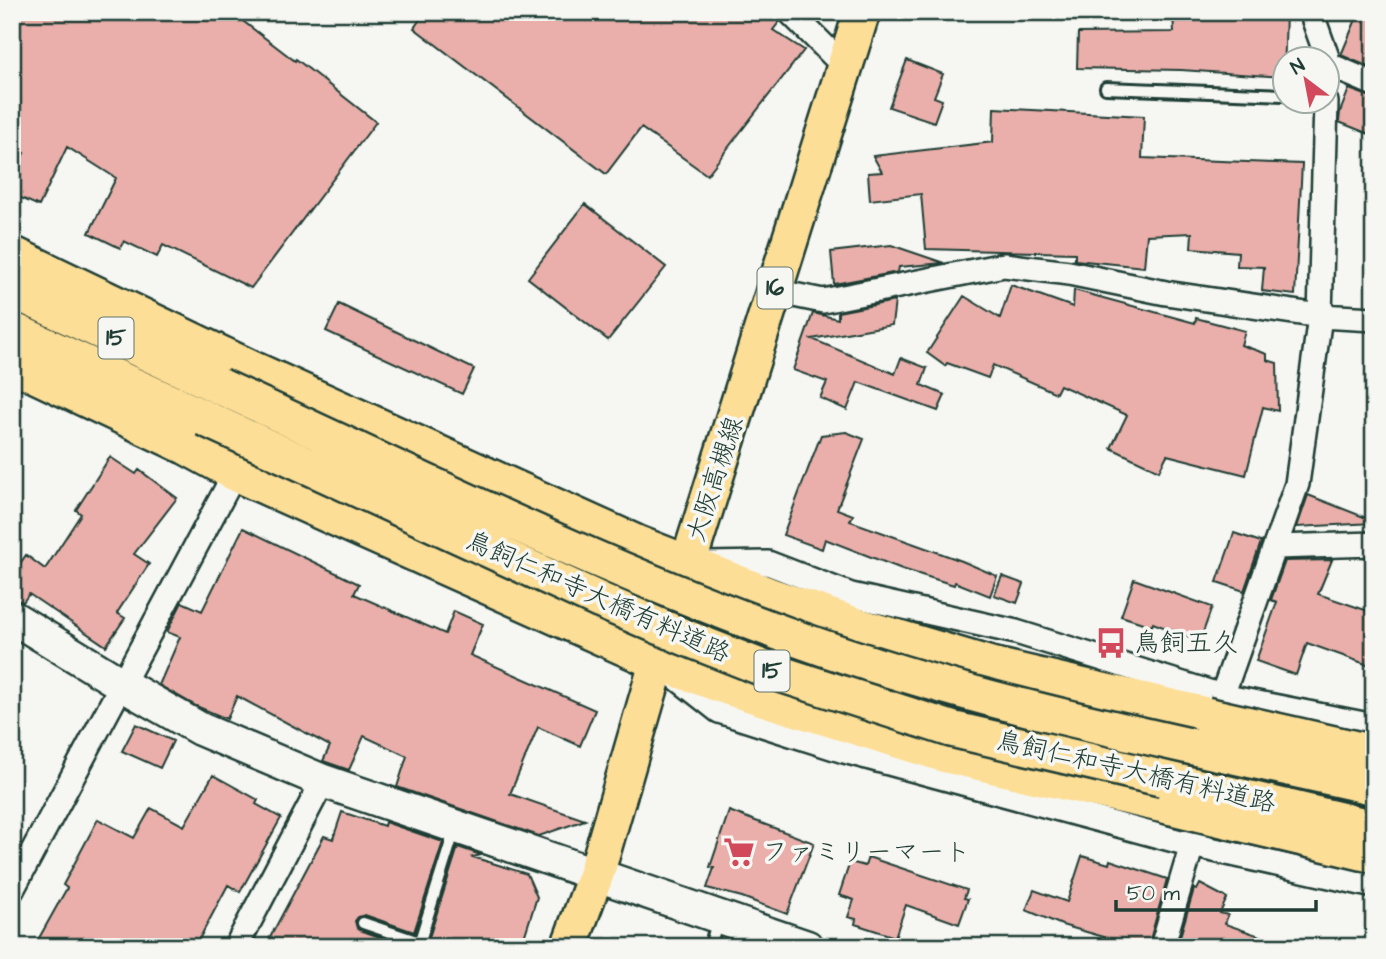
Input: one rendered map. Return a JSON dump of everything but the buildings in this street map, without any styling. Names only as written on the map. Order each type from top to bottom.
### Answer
[{"type":"main road","name":"大阪高槻線","points":[[569,947],[596,874],[657,662],[862,12]]},
{"type":"main road","points":[[12,254],[250,368],[636,543],[771,596],[855,625],[979,661],[1214,705],[1374,753]]},
{"type":"main road","name":"鳥飼仁和寺大橋有料道路","points":[[12,290],[601,559],[795,638],[962,692],[1374,787]]},
{"type":"main road","name":"鳥飼仁和寺大橋有料道路","points":[[12,330],[613,606],[768,670],[951,729],[1374,828]]},
{"type":"main road","points":[[12,364],[187,447],[235,473],[657,662],[727,687],[946,755],[1374,855]]},
{"type":"street","points":[[790,12],[845,67]]},
{"type":"street","points":[[1311,12],[1323,46]]},
{"type":"street","points":[[1340,70],[1374,84]]},
{"type":"street","points":[[1162,947],[1192,845],[1214,705],[1276,547],[1297,484],[1320,316],[1326,116]]},
{"type":"street","points":[[774,290],[823,300],[1004,265],[1069,273],[1166,293],[1320,316],[1374,319]]},
{"type":"street","points":[[12,890],[235,473]]},
{"type":"street","points":[[1276,547],[1374,544]]},
{"type":"street","points":[[12,617],[200,729],[323,781],[807,947]]},
{"type":"street","points":[[657,662],[719,711],[844,751],[1192,845],[1374,886]]},
{"type":"street","points":[[1214,705],[1374,726]]},
{"type":"street","points":[[236,947],[323,781]]},
{"type":"lane","points":[[1106,88],[1270,94]]},
{"type":"lane","points":[[363,923],[418,945],[456,826]]},
{"type":"lane","points":[[710,947],[719,917]]},
{"type":"place","name":"鳥飼五久","points":[[1111,643]]},
{"type":"place","name":"ファミリーマート","points":[[739,852]]}]
